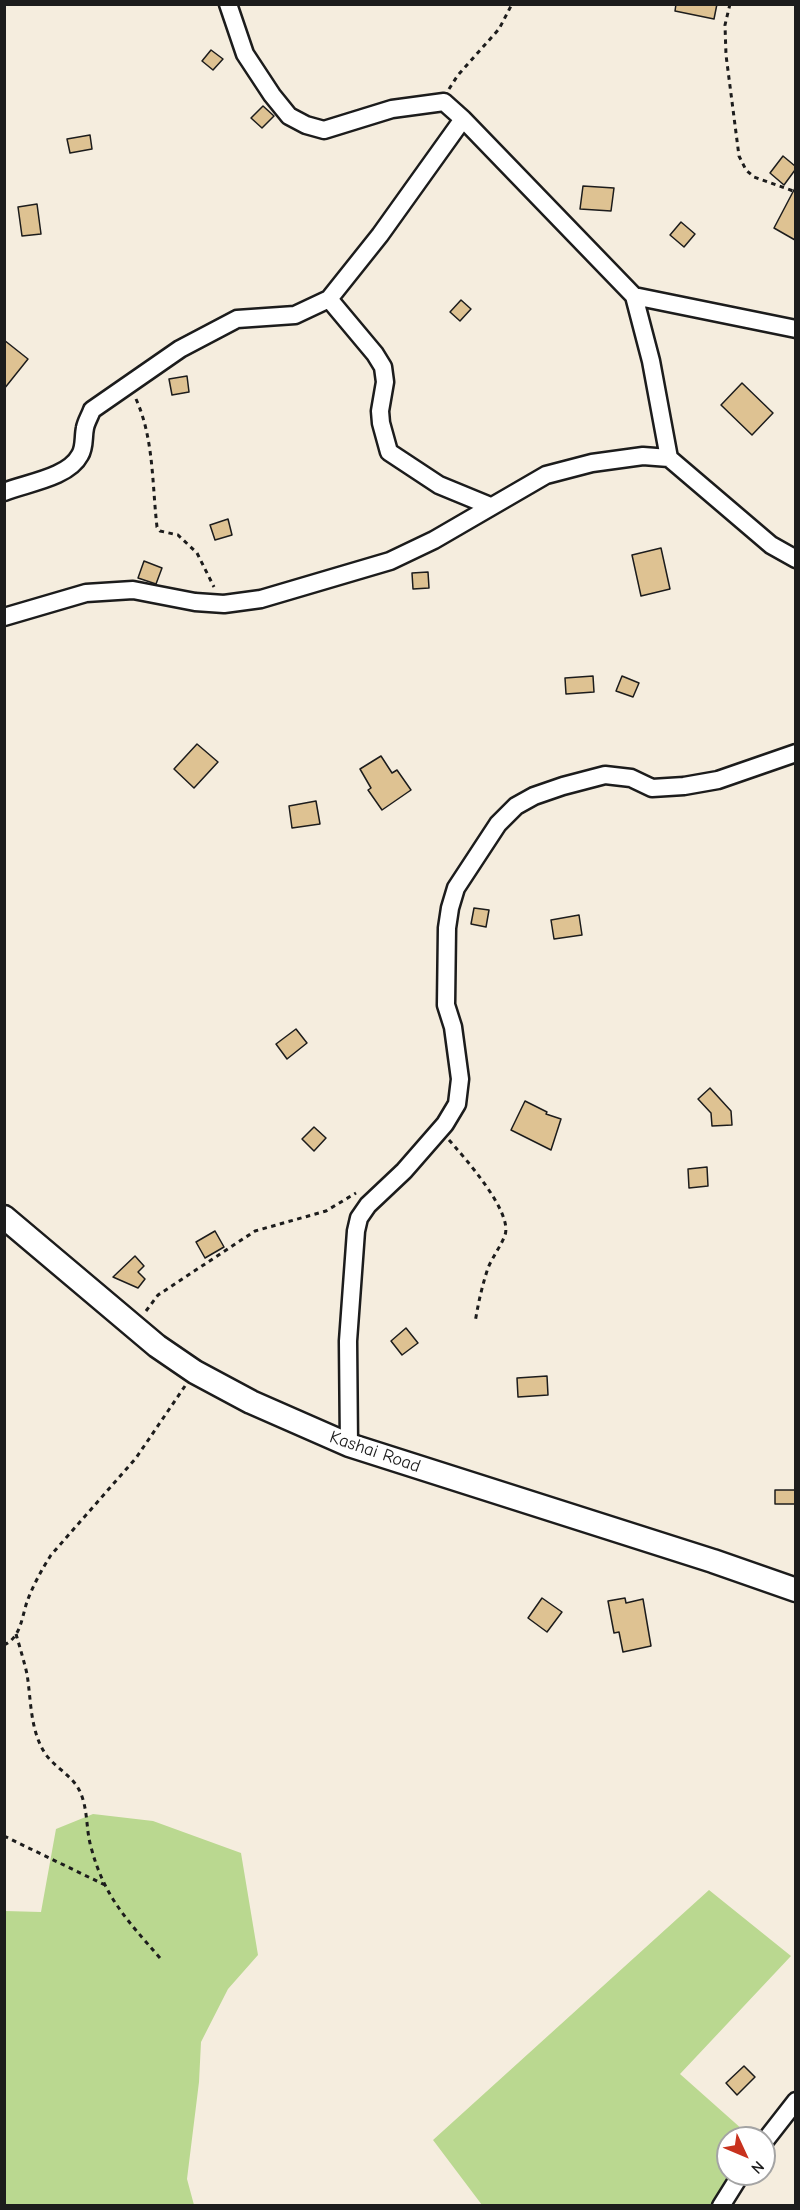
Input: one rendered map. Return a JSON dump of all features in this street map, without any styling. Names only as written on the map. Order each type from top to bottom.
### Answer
[{"type":"street","points":[[228,4],[244,54],[289,116],[306,125],[324,130],[392,109],[444,102],[463,119],[634,296],[651,361],[669,458]]},
{"type":"street","points":[[4,492],[58,474],[70,466],[80,457],[84,444],[85,426],[92,410],[180,349],[237,319],[295,315],[329,299],[381,235],[463,119]]},
{"type":"street","points":[[634,296],[795,329]]},
{"type":"street","points":[[329,299],[375,354],[382,367],[385,382],[380,411],[389,452],[439,484],[490,506]]},
{"type":"street","points":[[4,617],[86,592],[133,590],[195,602],[224,604],[261,599],[390,561],[434,540],[546,475],[580,466],[643,456],[669,458],[771,545],[795,559]]},
{"type":"street","points":[[349,1445],[348,1341],[356,1231],[360,1218],[368,1205],[404,1171],[441,1130],[457,1104],[460,1078],[453,1027],[446,1005],[447,928],[456,888],[498,824],[516,806],[534,796],[605,775],[631,778],[652,788],[684,786],[718,780],[795,753]]},
{"type":"street","name":"Kashai Road","points":[[4,1217],[157,1346],[195,1372],[251,1402],[349,1445],[691,1554],[795,1590]]},
{"type":"street","points":[[776,2126],[795,2101]]},
{"type":"street","points":[[721,2205],[733,2186]]},
{"type":"path","points":[[444,102],[458,75],[499,29],[512,4]]},
{"type":"path","points":[[730,4],[725,25],[726,56],[740,156],[746,170],[754,177],[795,192]]},
{"type":"path","points":[[130,383],[142,411],[149,444],[155,487],[157,527],[160,531],[178,535],[196,553],[224,604]]},
{"type":"path","points":[[441,1130],[490,1193],[505,1217],[506,1233],[489,1267],[475,1323]]},
{"type":"path","points":[[134,1327],[158,1295],[255,1230],[326,1211],[357,1193]]},
{"type":"path","points":[[4,1645],[10,1642],[16,1634],[42,1568],[136,1458],[195,1372]]},
{"type":"path","points":[[16,1634],[26,1672],[34,1729],[43,1751],[76,1783],[80,1791],[84,1800],[90,1846],[109,1895],[123,1916],[160,1958]]},
{"type":"path","points":[[4,1836],[105,1885]]},
{"type":"green space","points":[[93,1814],[153,1821],[241,1853],[258,1955],[228,1989],[201,2042],[199,2082],[187,2179],[194,2205],[5,2205],[5,1911],[41,1912],[56,1829]]},
{"type":"green space","points":[[709,1890],[791,1956],[680,2074],[738,2126],[716,2126],[716,2186],[727,2186],[714,2205],[482,2205],[433,2140]]},
{"type":"building","points":[[676,4],[717,4],[714,19],[675,11]]},
{"type":"building","points":[[211,50],[223,59],[213,70],[202,61]]},
{"type":"building","points":[[263,106],[274,116],[262,128],[251,118]]},
{"type":"building","points":[[90,135],[92,149],[70,153],[67,139]]},
{"type":"building","points":[[783,156],[795,166],[795,170],[784,185],[770,173]]},
{"type":"building","points":[[583,186],[614,188],[611,211],[580,209]]},
{"type":"building","points":[[795,188],[795,240],[774,228]]},
{"type":"building","points":[[37,204],[41,234],[22,236],[18,207]]},
{"type":"building","points":[[681,222],[695,234],[684,247],[670,235]]},
{"type":"building","points":[[461,300],[471,309],[460,321],[450,312]]},
{"type":"building","points":[[4,340],[28,359],[4,389]]},
{"type":"building","points":[[187,376],[189,392],[172,395],[169,379]]},
{"type":"building","points":[[742,383],[773,413],[752,435],[721,405]]},
{"type":"building","points":[[228,519],[232,535],[215,540],[210,525]]},
{"type":"building","points":[[661,548],[670,589],[641,596],[632,555]]},
{"type":"building","points":[[144,561],[162,568],[156,584],[138,578]]},
{"type":"building","points":[[428,572],[429,588],[413,589],[412,573]]},
{"type":"building","points":[[593,676],[594,692],[566,694],[565,678]]},
{"type":"building","points":[[622,676],[639,683],[633,697],[616,691]]},
{"type":"building","points":[[197,744],[218,762],[194,788],[174,769]]},
{"type":"building","points":[[381,756],[392,773],[397,770],[411,790],[382,810],[368,790],[371,788],[360,769]]},
{"type":"building","points":[[316,801],[320,824],[292,828],[289,806]]},
{"type":"building","points":[[474,908],[489,910],[486,927],[471,924]]},
{"type":"building","points":[[579,915],[582,935],[554,939],[551,920]]},
{"type":"building","points":[[296,1029],[307,1043],[287,1059],[276,1044]]},
{"type":"building","points":[[710,1088],[731,1111],[732,1125],[712,1126],[711,1113],[698,1099]]},
{"type":"building","points":[[525,1101],[547,1112],[546,1114],[561,1119],[551,1150],[511,1130]]},
{"type":"building","points":[[314,1127],[326,1138],[314,1151],[302,1139]]},
{"type":"building","points":[[707,1167],[708,1186],[689,1188],[688,1169]]},
{"type":"building","points":[[215,1231],[224,1247],[205,1258],[196,1242]]},
{"type":"building","points":[[135,1256],[144,1266],[138,1272],[145,1279],[138,1288],[113,1277]]},
{"type":"building","points":[[406,1328],[418,1343],[402,1355],[391,1341]]},
{"type":"building","points":[[547,1376],[548,1395],[518,1397],[517,1378]]},
{"type":"building","points":[[775,1490],[795,1490],[795,1504],[775,1504]]},
{"type":"building","points":[[542,1598],[562,1612],[547,1632],[528,1618]]},
{"type":"building","points":[[625,1598],[626,1603],[643,1599],[651,1646],[623,1652],[619,1632],[614,1633],[608,1601]]},
{"type":"building","points":[[744,2066],[755,2077],[737,2095],[726,2083]]}]
